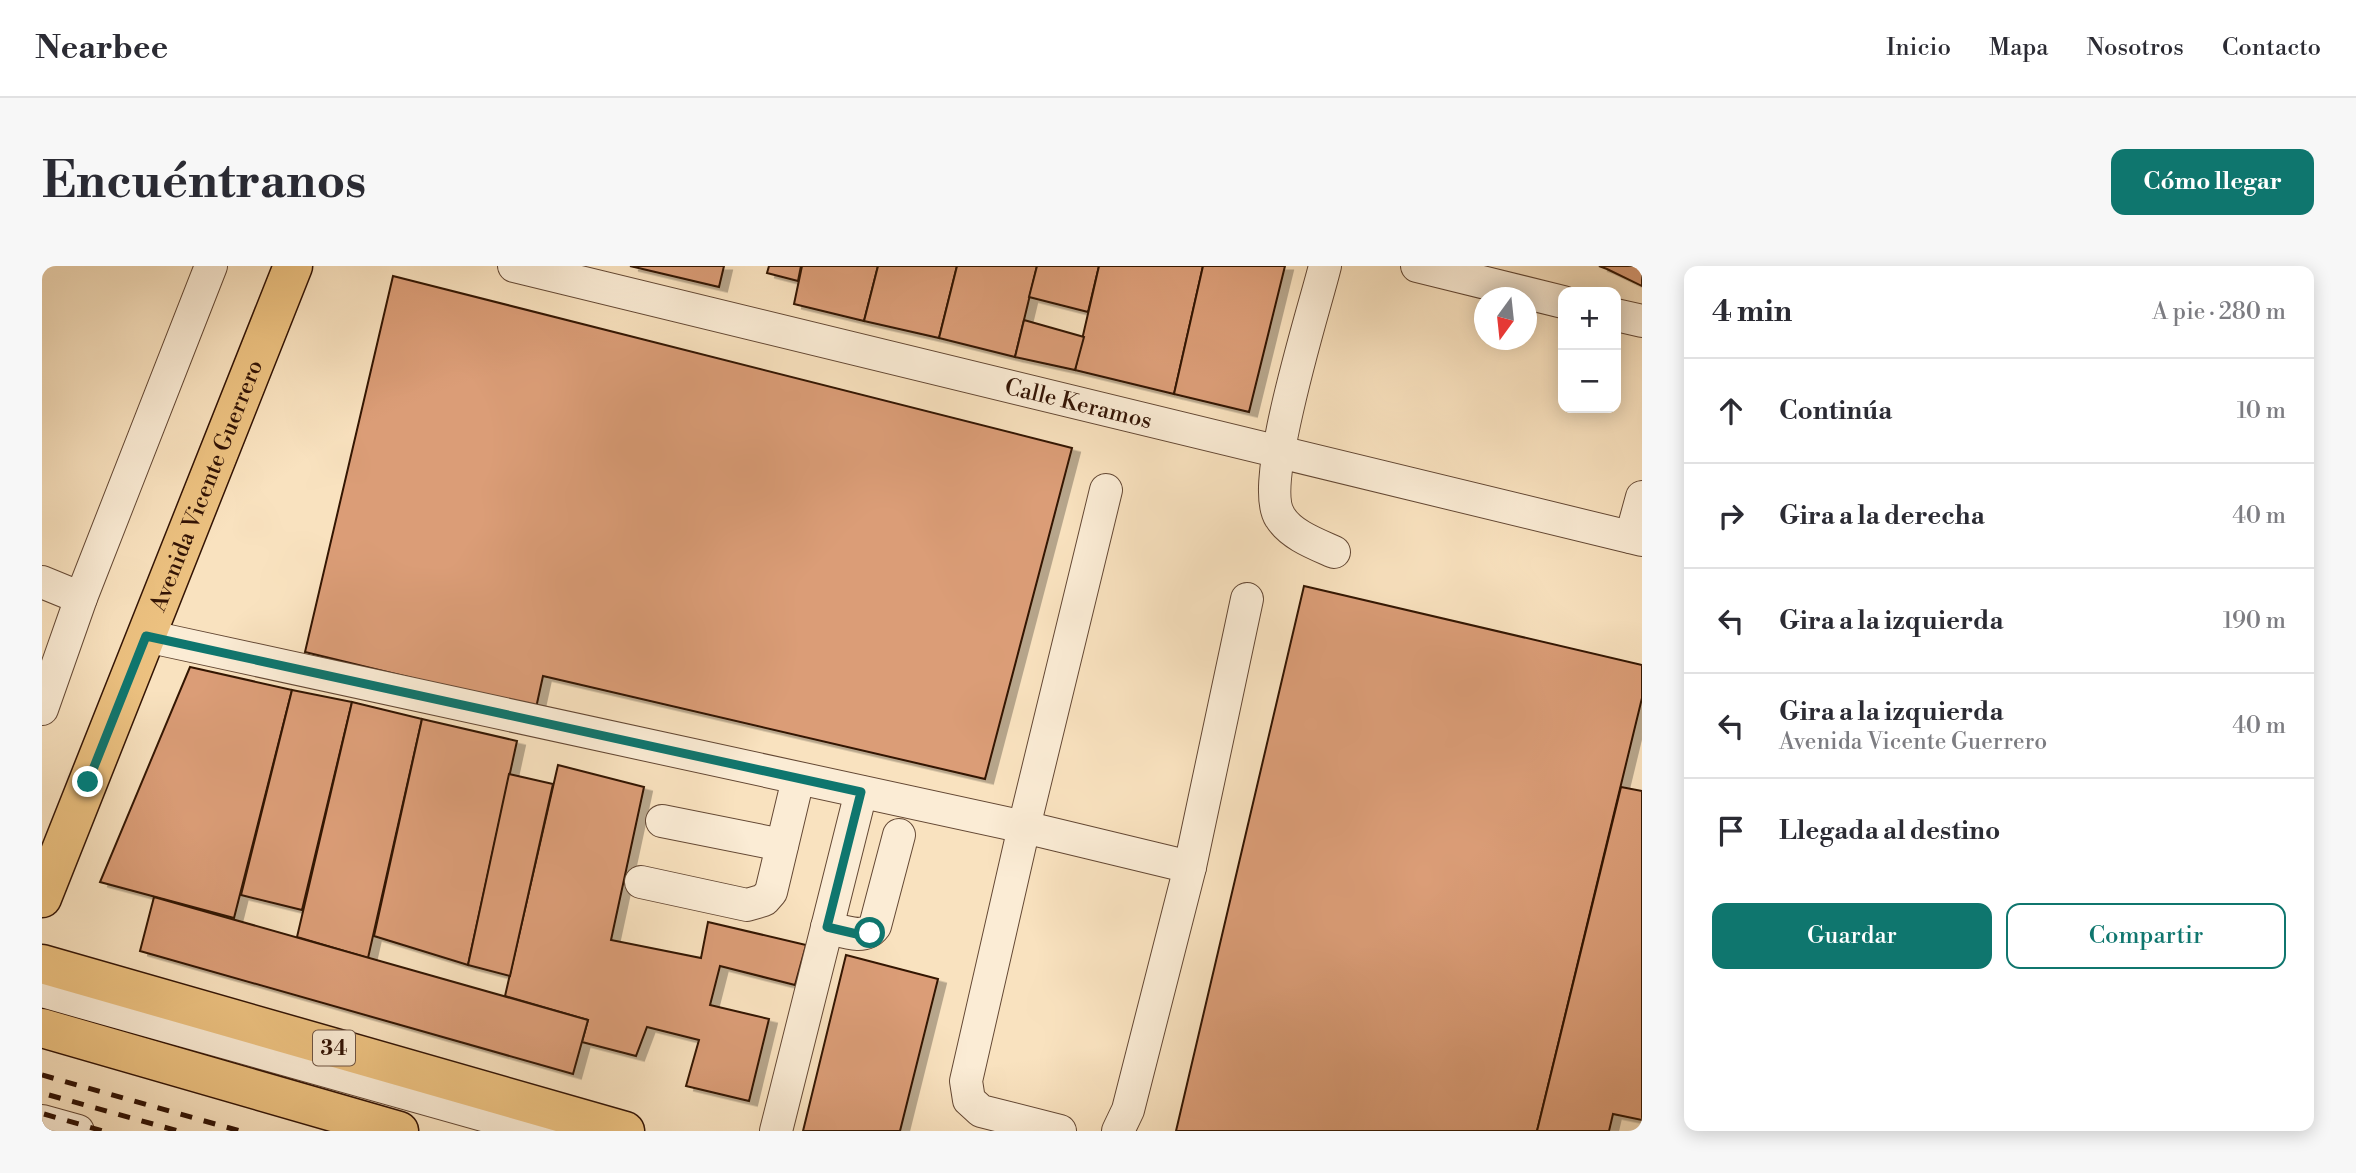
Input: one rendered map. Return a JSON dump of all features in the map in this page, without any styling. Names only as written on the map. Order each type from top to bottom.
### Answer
[{"type":"main road","name":"Avenida Vicente Guerrero","points":[[42,898],[293,266]]},
{"type":"main road","name":"34","points":[[42,964],[625,1131]]},
{"type":"main road","points":[[42,1028],[399,1131]]},
{"type":"street","points":[[42,709],[81,598],[211,266]]},
{"type":"street","name":"Calle Keramos","points":[[514,266],[1637,539]]},
{"type":"street","points":[[1325,266],[1277,451],[1273,490],[1279,517],[1302,538],[1334,552]]},
{"type":"street","points":[[1417,266],[1558,301]]},
{"type":"street","points":[[1621,316],[1642,321]]},
{"type":"street","points":[[1059,1131],[1018,1126],[981,1111],[973,1106],[966,1094],[966,1081],[1024,827],[1106,490]]},
{"type":"street","points":[[1637,539],[1642,497]]},
{"type":"street","points":[[42,582],[81,598]]},
{"type":"street","points":[[1118,1131],[1128,1110],[1189,867],[1247,599]]},
{"type":"street","points":[[146,636],[1024,827],[1189,867]]},
{"type":"street","points":[[641,882],[747,905],[764,900],[771,892],[798,779]]},
{"type":"street","points":[[776,1131],[861,792]]},
{"type":"street","points":[[662,821],[782,845]]},
{"type":"street","points":[[827,927],[861,935],[870,933],[875,926],[899,835]]},
{"type":"street","points":[[42,991],[540,1131]]},
{"type":"street","points":[[42,1012],[461,1131]]},
{"type":"street","points":[[42,1121],[78,1131]]},
{"type":"building","points":[[630,266],[724,266],[719,287]]},
{"type":"building","points":[[769,266],[801,266],[798,281],[767,273]]},
{"type":"building","points":[[802,266],[878,266],[864,321],[794,304]]},
{"type":"building","points":[[878,266],[957,266],[939,338],[864,321]]},
{"type":"building","points":[[957,266],[1037,266],[1015,357],[939,338]]},
{"type":"building","points":[[1037,266],[1099,266],[1088,312],[1029,297]]},
{"type":"building","points":[[1099,266],[1203,266],[1174,394],[1075,370]]},
{"type":"building","points":[[1203,266],[1285,266],[1249,412],[1174,394]]},
{"type":"building","points":[[1599,266],[1642,266],[1642,286],[1607,269]]},
{"type":"building","points":[[393,276],[1072,448],[985,779],[543,676],[536,708],[305,652]]},
{"type":"building","points":[[1024,320],[1084,337],[1075,370],[1015,357]]},
{"type":"building","points":[[1304,586],[1642,665],[1642,698],[1537,1131],[1176,1131]]},
{"type":"building","points":[[190,667],[292,690],[234,918],[100,882]]},
{"type":"building","points":[[292,690],[352,702],[302,910],[241,895]]},
{"type":"building","points":[[352,702],[422,719],[368,958],[297,937]]},
{"type":"building","points":[[422,719],[517,741],[468,965],[374,936]]},
{"type":"building","points":[[558,765],[644,787],[611,940],[701,958],[708,922],[806,945],[795,985],[720,966],[710,1005],[769,1019],[749,1101],[686,1086],[699,1040],[647,1027],[636,1056],[582,1042],[588,1020],[505,996]]},
{"type":"building","points":[[509,774],[553,784],[510,976],[468,965]]},
{"type":"building","points":[[1621,787],[1642,791],[1642,1120],[1613,1114],[1609,1131],[1537,1131]]},
{"type":"building","points":[[154,897],[588,1020],[573,1074],[140,951]]},
{"type":"building","points":[[846,955],[938,979],[900,1131],[803,1131]]},
{"type":"railway","points":[[42,1075],[240,1131]]},
{"type":"railway","points":[[49,1095],[178,1131]]},
{"type":"railway","points":[[44,1114],[103,1131]]},
{"type":"route","points":[[88,782],[146,636],[861,792],[827,927],[861,935],[870,933]]}]
